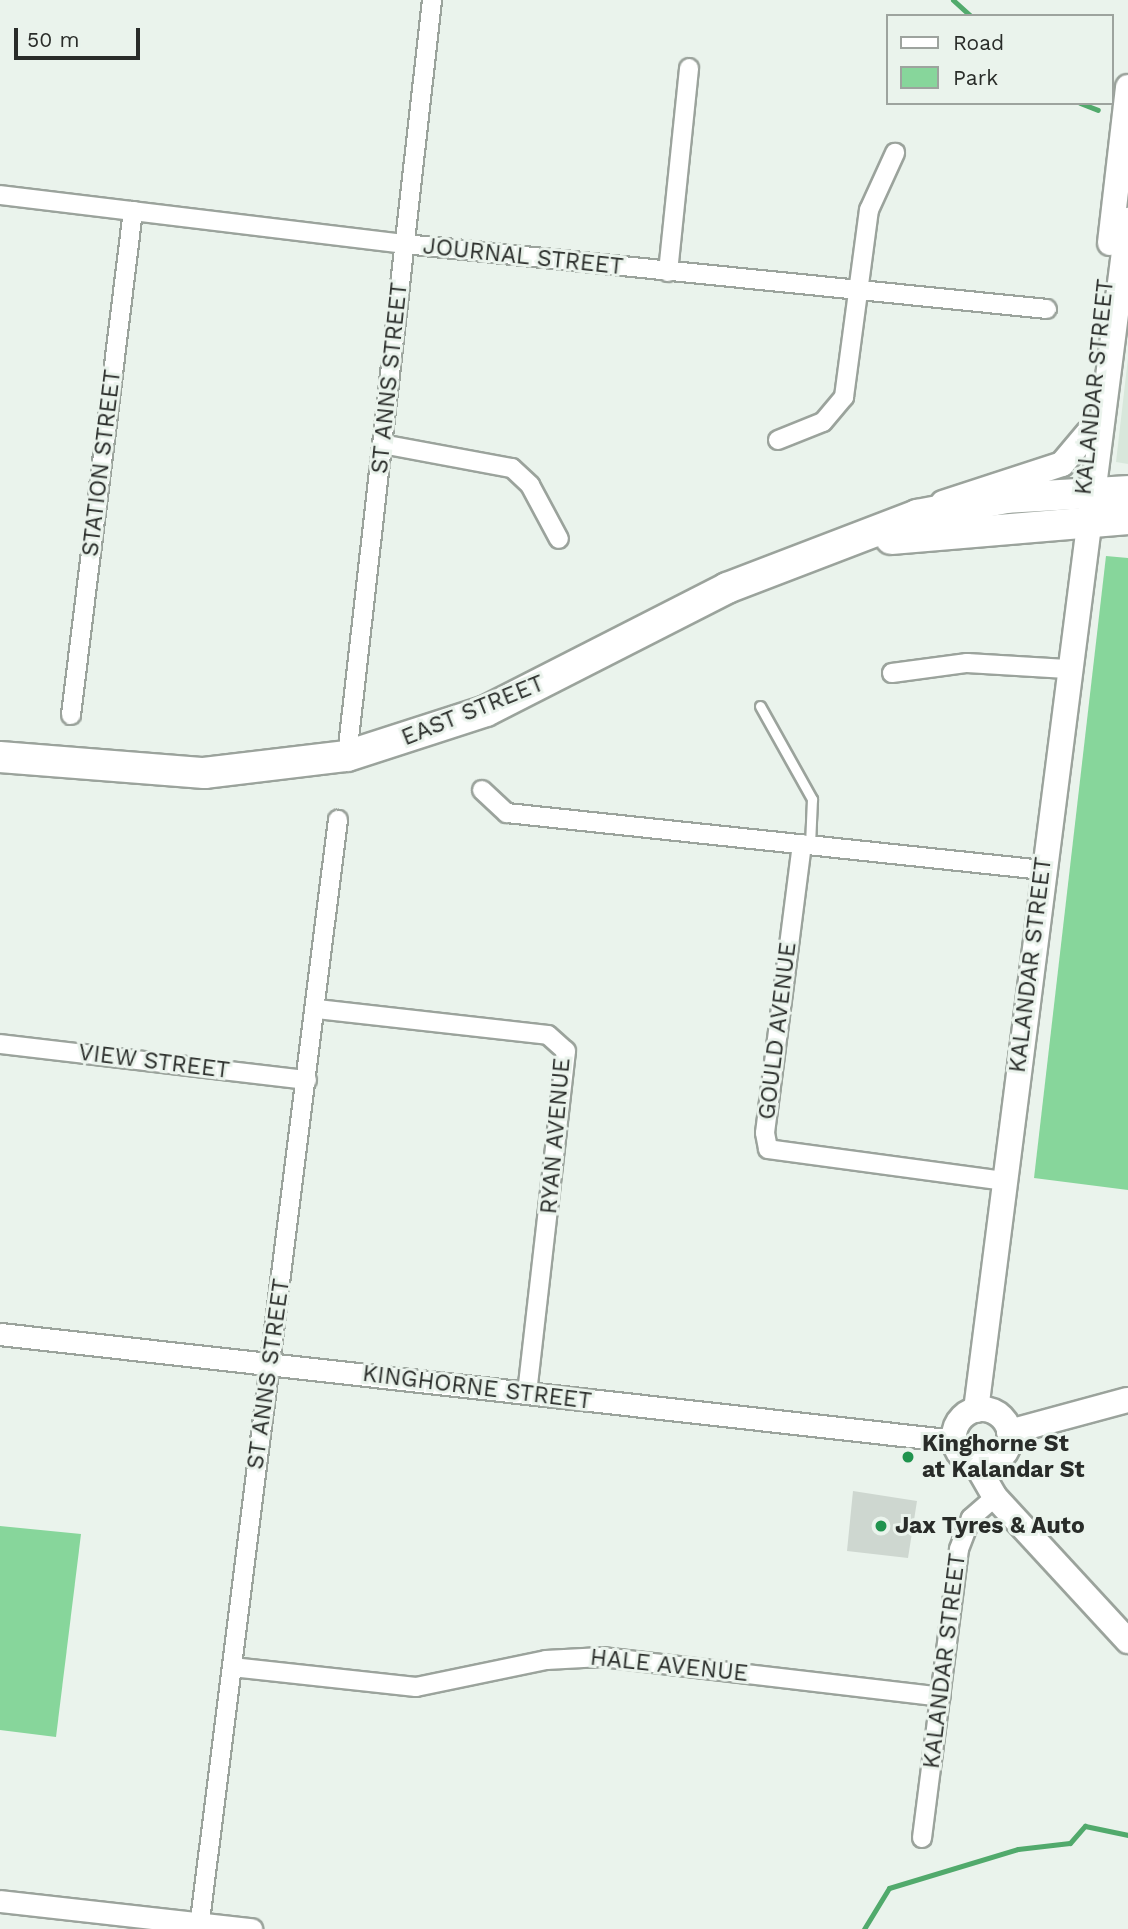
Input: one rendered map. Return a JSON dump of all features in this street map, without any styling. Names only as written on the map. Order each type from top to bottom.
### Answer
[{"type":"highway","points":[[1088,501],[1128,491]]},
{"type":"highway","points":[[1088,501],[1128,519]]},
{"type":"highway","name":"EAST STREET","points":[[0,757],[204,773],[347,756],[485,711],[726,588],[917,514],[1088,501]]},
{"type":"highway","name":"EAST STREET","points":[[835,548],[1088,501]]},
{"type":"main road","name":"KALANDAR STREET","points":[[1088,501],[1088,433],[1128,88]]},
{"type":"main road","name":"KALANDAR STREET","points":[[976,1410],[1066,669],[1128,220]]},
{"type":"main road","points":[[917,514],[981,485],[1062,464],[1088,433]]},
{"type":"main road","points":[[1009,1432],[1128,1400]]},
{"type":"main road","points":[[1009,1432],[993,1412],[976,1410],[961,1418],[955,1441],[962,1456],[976,1464],[995,1497],[1128,1641]]},
{"type":"main road","points":[[976,1464],[998,1460],[1009,1432]]},
{"type":"street","name":"ST ANNS STREET","points":[[347,756],[432,0]]},
{"type":"street","points":[[668,272],[689,68]]},
{"type":"street","points":[[778,440],[823,422],[844,397],[869,210],[895,153]]},
{"type":"street","name":"JOURNAL STREET","points":[[0,195],[405,244],[1046,309]]},
{"type":"street","name":"STATION STREET","points":[[71,715],[132,211]]},
{"type":"street","points":[[382,444],[513,468],[530,485],[559,539]]},
{"type":"street","points":[[892,673],[967,663],[1066,669]]},
{"type":"street","points":[[482,790],[507,813],[1043,870]]},
{"type":"street","name":"ST ANNS STREET","points":[[199,1926],[317,1009],[338,820]]},
{"type":"street","name":"GOULD AVENUE","points":[[806,844],[765,1133],[768,1149],[1004,1181]]},
{"type":"street","name":"RYAN AVENUE","points":[[317,1009],[548,1035],[566,1051],[527,1394]]},
{"type":"street","name":"VIEW STREET","points":[[0,1044],[307,1080]]},
{"type":"street","name":"KINGHORNE STREET","points":[[0,1334],[955,1441]]},
{"type":"street","name":"KALANDAR STREET","points":[[922,1838],[963,1532],[995,1497]]},
{"type":"street","name":"HALE AVENUE","points":[[232,1667],[416,1687],[547,1660],[602,1657],[941,1697]]},
{"type":"street","points":[[0,1901],[199,1926],[251,1929]]},
{"type":"lane","points":[[760,706],[812,799],[806,844]]},
{"type":"shaded area","points":[[1128,358],[1128,464],[1116,462]]},
{"type":"green space","points":[[1106,556],[1128,558],[1128,1190],[1034,1178]]},
{"type":"green space","points":[[0,1526],[81,1534],[56,1737],[0,1730]]},
{"type":"building","name":"Jax Tyres & Auto","points":[[853,1491],[917,1501],[908,1558],[847,1551]]},
{"type":"waterway","points":[[953,0],[969,14]]},
{"type":"waterway","points":[[1085,105],[1098,110]]},
{"type":"waterway","points":[[864,1929],[889,1888],[1018,1849],[1070,1843],[1085,1826],[1128,1835]]},
{"type":"place","name":"Kinghorne St at Kalandar St","points":[[908,1457]]},
{"type":"place","name":"Jax Tyres & Auto","points":[[881,1526]]}]
